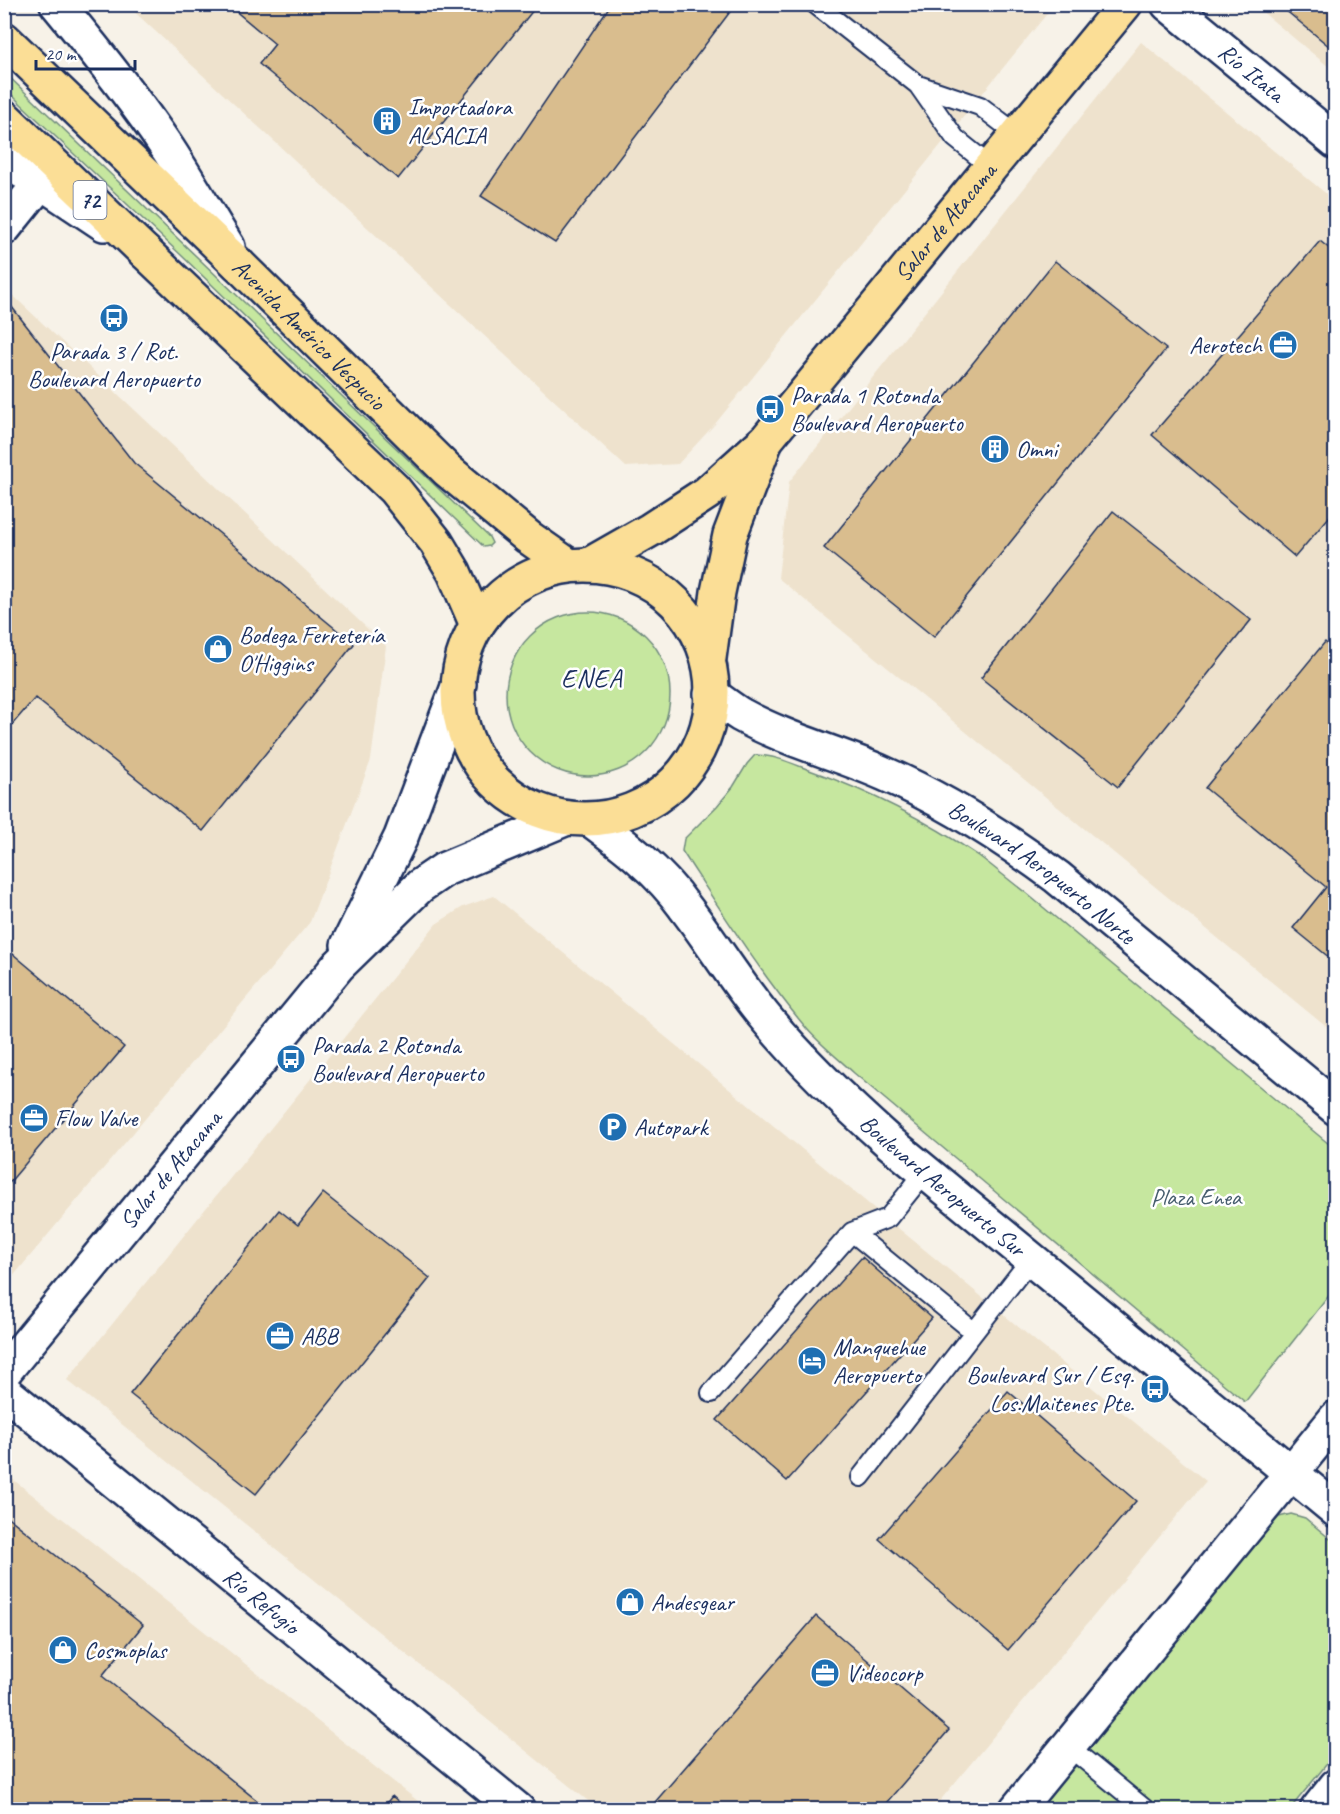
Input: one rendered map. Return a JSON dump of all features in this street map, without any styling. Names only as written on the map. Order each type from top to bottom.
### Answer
[{"type":"main road","name":"Salar de Atacama","points":[[579,819],[544,812],[522,802],[502,788],[473,752],[464,730],[459,684],[465,650],[477,624],[492,604],[525,578],[546,570],[580,564],[650,530],[707,493],[766,440],[1125,4]]},
{"type":"main road","points":[[4,39],[238,264]]},
{"type":"main road","name":"72","points":[[4,117],[145,252]]},
{"type":"main road","points":[[4,128],[36,147]]},
{"type":"main road","points":[[145,252],[394,489],[436,542],[454,572],[477,624]]},
{"type":"main road","name":"Avenida Américo Vespucio","points":[[238,264],[447,470],[528,537],[580,564]]},
{"type":"main road","name":"Salar de Atacama","points":[[709,658],[718,592],[730,535],[766,440]]},
{"type":"main road","points":[[579,819],[616,815],[639,807],[660,794],[679,777],[702,738],[709,716],[712,675],[709,658],[689,621],[659,591],[639,578],[616,569],[580,564]]},
{"type":"street","name":"Avenida Américo Vespucio","points":[[57,4],[102,57],[145,116],[238,264]]},
{"type":"street","name":"Río Itata","points":[[1168,4],[1335,142]]},
{"type":"street","points":[[4,160],[145,252]]},
{"type":"street","points":[[4,228],[41,182]]},
{"type":"street","name":"Salar de Atacama","points":[[338,966],[401,837],[459,684]]},
{"type":"street","name":"Boulevard Aeropuerto Norte","points":[[711,694],[760,725],[885,774],[938,800],[1014,846],[1057,878],[1335,1108]]},
{"type":"street","name":"Salar de Atacama","points":[[4,1372],[338,966],[420,886],[445,869],[579,819]]},
{"type":"street","name":"Boulevard Aeropuerto Sur","points":[[579,819],[633,852],[659,877],[684,905],[740,986],[795,1052],[861,1117],[1335,1510]]},
{"type":"street","name":"Río Refugio","points":[[4,1391],[518,1809]]},
{"type":"street","points":[[1016,1809],[1335,1418]]},
{"type":"street","points":[[1317,1809],[1335,1786]]},
{"type":"lane","points":[[815,4],[918,85],[955,138],[991,167]]},
{"type":"lane","points":[[918,85],[980,106],[1018,135]]},
{"type":"lane","points":[[711,1393],[852,1232],[888,1218],[925,1172]]},
{"type":"lane","points":[[852,1232],[973,1331]]},
{"type":"lane","points":[[861,1477],[1030,1259]]},
{"type":"lane","points":[[1068,1746],[1146,1809]]},
{"type":"shaded area","points":[[127,5],[1054,5],[715,424],[678,464],[626,467]]},
{"type":"shaded area","points":[[1254,5],[1335,5],[1335,72]]},
{"type":"shaded area","points":[[1141,42],[1335,201],[1335,1034],[778,578],[789,482]]},
{"type":"shaded area","points":[[5,288],[386,646],[371,760],[310,922],[5,1286]]},
{"type":"shaded area","points":[[494,896],[1206,1481],[933,1809],[598,1809],[67,1380],[436,924],[463,907]]},
{"type":"shaded area","points":[[5,1473],[428,1809],[5,1809]]},
{"type":"green space","points":[[4,72],[489,537],[492,543],[484,547],[21,104],[5,88]]},
{"type":"green space","points":[[588,612],[619,618],[646,636],[664,663],[670,694],[664,725],[646,752],[619,770],[588,776],[557,770],[530,752],[512,725],[506,694],[512,663],[530,636],[557,618]]},
{"type":"green space","name":"Plaza Enea","points":[[755,755],[784,760],[856,788],[919,819],[979,856],[1335,1149],[1335,1288],[1245,1402],[854,1073],[812,1035],[773,986],[682,851],[684,839],[717,806]]},
{"type":"green space","points":[[1291,1514],[1305,1518],[1335,1543],[1335,1754],[1290,1809],[1038,1810],[1268,1528],[1279,1517]]},
{"type":"building","name":"Importadora ALSACIA","points":[[227,4],[538,4],[398,179],[259,64],[275,44]]},
{"type":"building","points":[[611,4],[736,4],[555,243],[481,196]]},
{"type":"building","points":[[1278,4],[1336,4],[1336,52]]},
{"type":"building","name":"Aerotech","points":[[1320,241],[1336,254],[1336,509],[1295,557],[1152,435]]},
{"type":"building","name":"Omni","points":[[1055,261],[1166,349],[934,637],[824,548]]},
{"type":"building","points":[[4,297],[134,463],[354,644],[203,831],[35,698],[4,734]]},
{"type":"building","points":[[1113,511],[1251,620],[1118,787],[981,678]]},
{"type":"building","points":[[1325,642],[1336,651],[1336,963],[1293,928],[1326,887],[1205,788]]},
{"type":"building","name":"Flow Valve","points":[[13,954],[124,1047],[4,1189],[4,965]]},
{"type":"building","name":"ABB","points":[[323,1193],[430,1278],[256,1494],[130,1394],[279,1210],[298,1225]]},
{"type":"building","points":[[862,1257],[932,1318],[787,1481],[717,1420]]},
{"type":"building","points":[[1008,1391],[1136,1501],[1008,1650],[879,1539]]},
{"type":"building","name":"Cosmoplas","points":[[4,1514],[143,1625],[102,1676],[269,1810],[4,1810]]},
{"type":"building","name":"Videocorp","points":[[816,1616],[949,1730],[880,1810],[649,1809]]},
{"type":"building","points":[[392,1796],[408,1810],[381,1810]]},
{"type":"place","name":"Importadora ALSACIA","points":[[387,121]]},
{"type":"place","name":"Parada 3 / Rot. Boulevard Aeropuerto","points":[[114,318]]},
{"type":"place","name":"Aerotech","points":[[1283,345]]},
{"type":"place","name":"Parada 1 Rotonda Boulevard Aeropuerto","points":[[770,409]]},
{"type":"place","name":"Omni","points":[[995,449]]},
{"type":"place","name":"Bodega Ferretería O'Higgins","points":[[218,649]]},
{"type":"place","name":"Parada 2 Rotonda Boulevard Aeropuerto","points":[[291,1059]]},
{"type":"place","name":"Flow Valve","points":[[34,1118]]},
{"type":"place","name":"Autopark","points":[[613,1127]]},
{"type":"place","name":"ABB","points":[[280,1336]]},
{"type":"place","name":"Manquehue Aeropuerto","points":[[812,1361]]},
{"type":"place","name":"Boulevard Sur / Esq. Los.Maitenes Pte.","points":[[1155,1389]]},
{"type":"place","name":"Andesgear","points":[[630,1602]]},
{"type":"place","name":"Cosmoplas","points":[[63,1650]]},
{"type":"place","name":"Videocorp","points":[[825,1673]]},
{"type":"district","name":"ENEA","points":[[592,678]]}]
